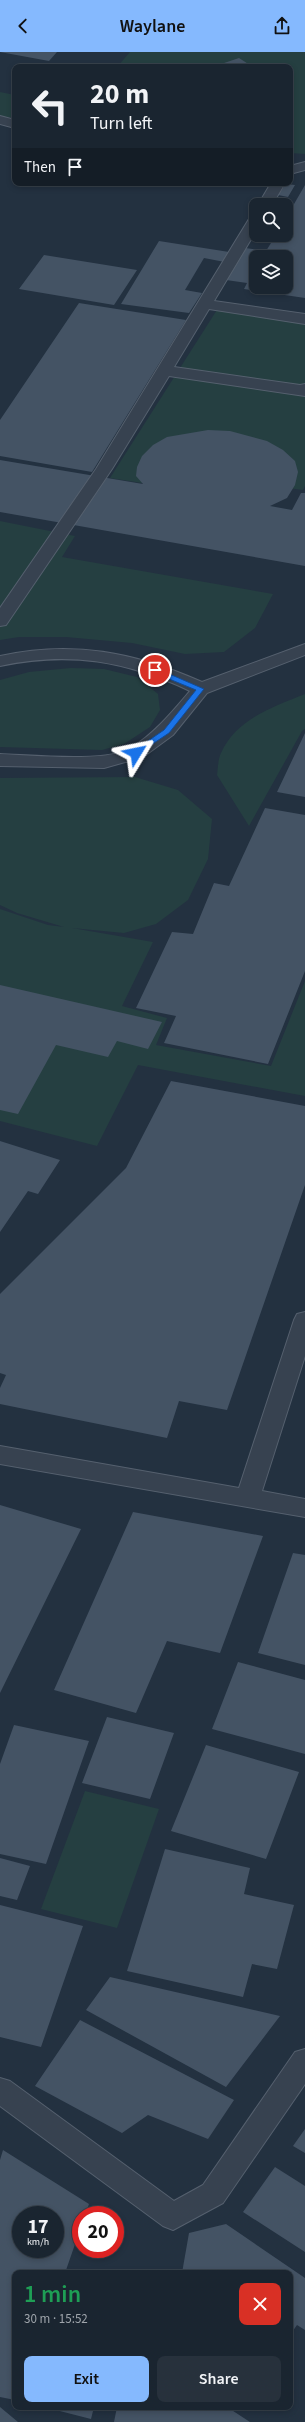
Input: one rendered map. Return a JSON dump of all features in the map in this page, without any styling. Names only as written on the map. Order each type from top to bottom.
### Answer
[{"type":"street","points":[[0,120],[12,123]]},
{"type":"street","points":[[293,169],[305,166]]},
{"type":"street","points":[[269,198],[276,186]]},
{"type":"street","points":[[0,621],[104,469],[249,231]]},
{"type":"street","points":[[205,304],[305,319]]},
{"type":"street","points":[[164,370],[304,392],[305,389]]},
{"type":"street","points":[[0,760],[104,762],[136,753],[166,732],[201,689],[305,649]]},
{"type":"street","points":[[0,661],[26,654],[76,652],[128,661],[182,680],[201,689]]},
{"type":"street","points":[[248,1498],[305,1320]]},
{"type":"street","points":[[0,1455],[305,1508]]},
{"type":"street","points":[[0,2090],[173,2217],[213,2194],[305,2061]]},
{"type":"green space","points":[[130,52],[305,52],[305,154],[293,153],[293,64],[120,64]]},
{"type":"green space","points":[[0,92],[12,94],[12,118],[0,116]]},
{"type":"green space","points":[[222,302],[305,314],[305,486],[303,490],[281,487],[271,503],[110,478]]},
{"type":"green space","points":[[0,521],[75,536],[62,557],[273,594],[255,628],[224,652],[185,654],[132,643],[66,637],[19,637],[0,640]]},
{"type":"green space","points":[[71,668],[104,669],[137,677],[158,694],[160,710],[150,727],[124,744],[102,750],[0,747],[0,680],[29,672]]},
{"type":"green space","points":[[305,694],[305,729],[302,731],[249,826],[217,775],[221,753],[236,731],[246,723],[268,709]]},
{"type":"green space","points":[[135,777],[178,790],[212,819],[208,859],[188,900],[156,924],[124,933],[72,928],[153,942],[122,1006],[167,1018],[156,1045],[271,1066],[305,981],[305,1096],[138,1065],[97,1146],[0,1121],[0,909],[48,925],[64,927],[17,913],[0,905],[0,778]]},
{"type":"green space","points":[[85,1791],[159,1809],[117,1928],[41,1909]]},
{"type":"building","points":[[0,52],[57,52],[49,61]]},
{"type":"building","points":[[239,58],[248,64],[221,64]]},
{"type":"building","points":[[295,185],[288,197],[278,195],[285,186]]},
{"type":"building","points":[[305,185],[305,298],[278,294],[293,294],[293,250],[267,250],[272,242],[293,242],[293,206]]},
{"type":"building","points":[[159,241],[242,254],[245,248],[259,250],[249,250],[249,290],[244,289],[247,283],[226,280],[235,264],[204,258],[185,290],[202,293],[189,313],[121,304]]},
{"type":"building","points":[[44,255],[137,270],[114,305],[19,289]]},
{"type":"building","points":[[79,303],[186,320],[92,472],[0,456],[0,420]]},
{"type":"building","points":[[208,430],[230,431],[267,441],[283,450],[295,461],[298,472],[295,485],[287,498],[270,506],[292,510],[301,493],[305,493],[305,566],[0,512],[0,460],[143,484],[136,476],[137,467],[142,456],[153,445],[167,437]]},
{"type":"building","points":[[305,733],[305,797],[277,792]]},
{"type":"building","points":[[265,808],[305,815],[305,971],[268,1064],[164,1043],[176,1016],[136,1008],[172,932],[193,934],[214,883],[229,886]]},
{"type":"building","points":[[0,985],[162,1022],[148,1049],[117,1041],[108,1057],[56,1045],[18,1114],[0,1110]]},
{"type":"building","points":[[171,1081],[305,1106],[305,1185],[227,1410],[179,1401],[167,1438],[0,1404],[0,1388],[6,1375],[0,1373],[0,1294],[126,1168]]},
{"type":"building","points":[[0,1141],[60,1160],[38,1194],[28,1191],[0,1232]]},
{"type":"building","points":[[0,1505],[81,1529],[0,1693]]},
{"type":"building","points":[[133,1512],[263,1536],[220,1653],[167,1641],[136,1713],[54,1690]]},
{"type":"building","points":[[293,1553],[305,1555],[305,1665],[258,1653]]},
{"type":"building","points":[[238,1662],[305,1680],[305,1754],[212,1729]]},
{"type":"building","points":[[107,1717],[174,1733],[150,1799],[82,1783]]},
{"type":"building","points":[[14,1725],[89,1741],[46,1864],[0,1854],[0,1764]]},
{"type":"building","points":[[206,1745],[299,1772],[266,1859],[171,1831]]},
{"type":"building","points":[[165,1849],[250,1868],[244,1894],[294,1905],[277,1969],[252,1964],[243,1997],[127,1971]]},
{"type":"building","points":[[0,1858],[30,1866],[17,1900],[0,1896]]},
{"type":"building","points":[[0,1905],[83,1926],[41,2047],[0,2037]]},
{"type":"building","points":[[110,1977],[280,2016],[226,2087],[86,2010]]},
{"type":"building","points":[[80,2020],[234,2100],[208,2139],[148,2115],[122,2133],[35,2086]]},
{"type":"building","points":[[305,2129],[305,2153],[293,2146]]},
{"type":"building","points":[[3,2150],[89,2204],[88,2206],[72,2206],[72,2253],[66,2270],[12,2270],[12,2399],[0,2397],[0,2160]]},
{"type":"building","points":[[275,2167],[305,2186],[305,2252],[243,2212]]},
{"type":"building","points":[[226,2224],[305,2278],[305,2330],[297,2325],[293,2331],[293,2270],[183,2270],[189,2233]]},
{"type":"building","points":[[0,2407],[18,2422],[0,2422]]},
{"type":"building","points":[[56,2410],[93,2410],[91,2419]]},
{"type":"building","points":[[116,2410],[232,2410],[250,2422],[114,2422]]},
{"type":"route","points":[[136,753],[166,732],[201,689],[155,670]]}]
